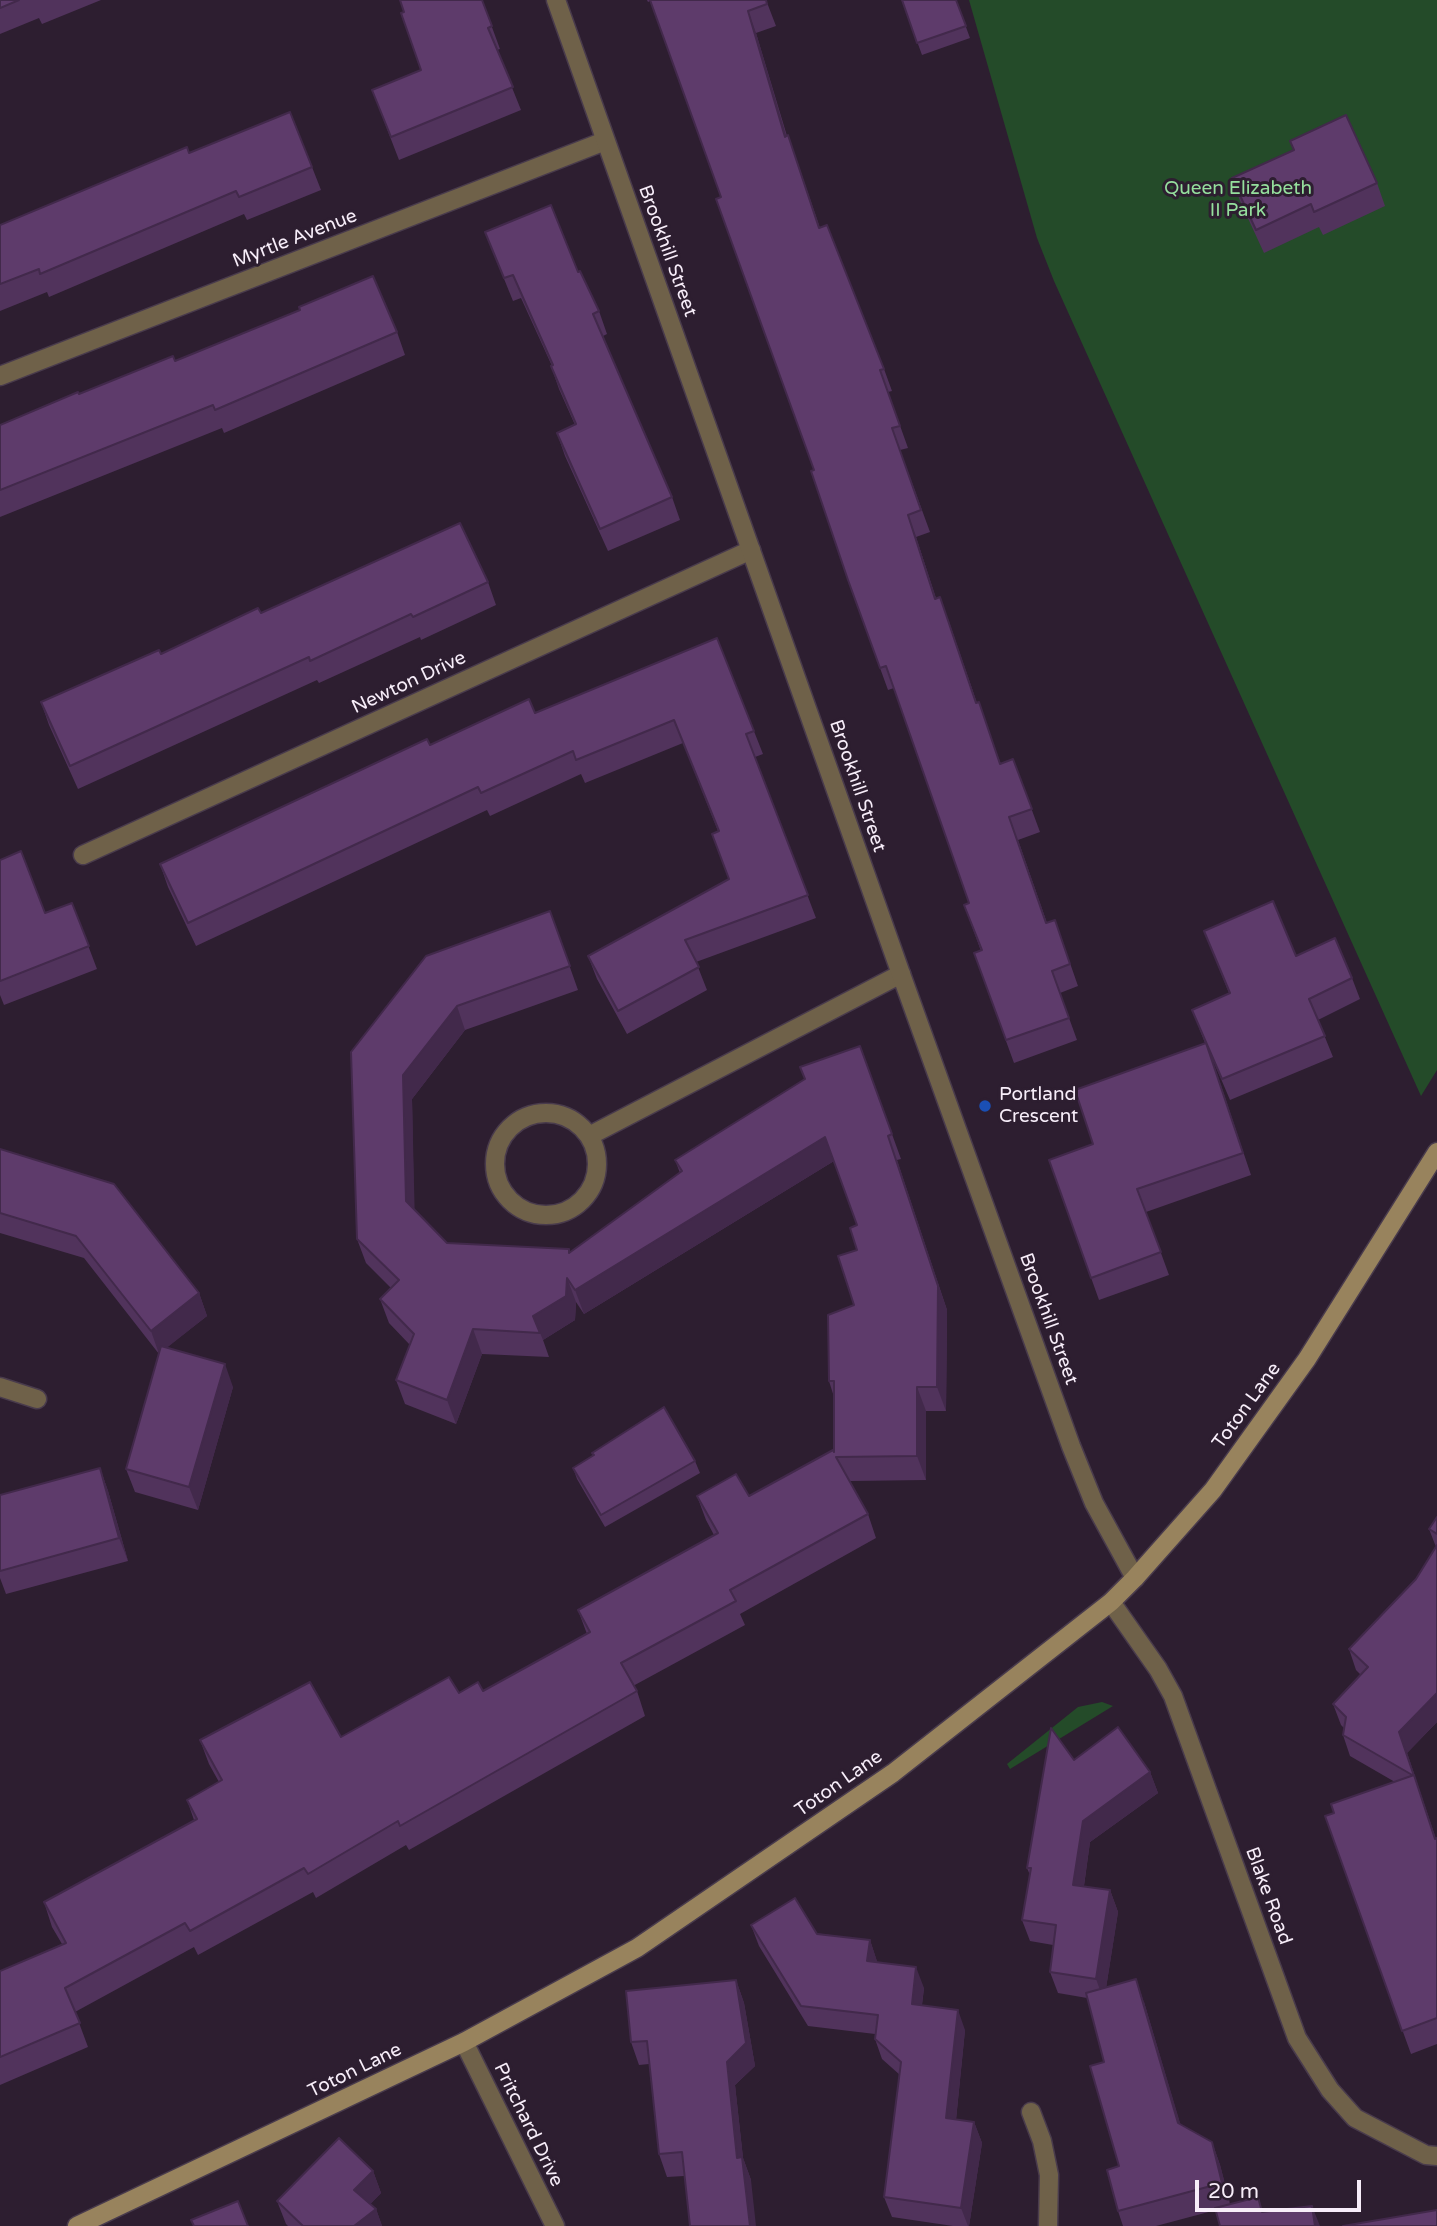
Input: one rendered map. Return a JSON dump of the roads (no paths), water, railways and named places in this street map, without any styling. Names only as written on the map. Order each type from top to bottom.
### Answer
[{"type":"main road","name":"Toton Lane","points":[[77,2226],[464,2042],[637,1948],[893,1773],[1111,1602],[1213,1490],[1307,1359],[1437,1152]]},
{"type":"street","name":"Brookhill Street","points":[[556,0],[1071,1446],[1094,1503],[1135,1578]]},
{"type":"street","name":"Myrtle Avenue","points":[[0,376],[605,141]]},
{"type":"street","name":"Newton Drive","points":[[83,855],[751,550]]},
{"type":"street","points":[[589,1136],[901,974]]},
{"type":"street","points":[[544,1112],[562,1115],[578,1123],[589,1136],[597,1167],[589,1189],[573,1207],[543,1215],[514,1204],[502,1190],[495,1174],[495,1156],[500,1139],[512,1125],[527,1115],[544,1112]]},
{"type":"street","points":[[0,1387],[37,1399]]},
{"type":"street","name":"Blake Road","points":[[1111,1602],[1158,1668],[1173,1696],[1297,2038],[1330,2090],[1355,2118],[1426,2155],[1437,2156]]},
{"type":"street","name":"Pritchard Drive","points":[[464,2042],[555,2226]]},
{"type":"street","points":[[1031,2112],[1042,2141],[1049,2175],[1048,2226]]},
{"type":"place","name":"Portland Crescent","points":[[985,1106]]},
{"type":"park label","name":"Queen Elizabeth II Park","points":[[1238,200]]}]
